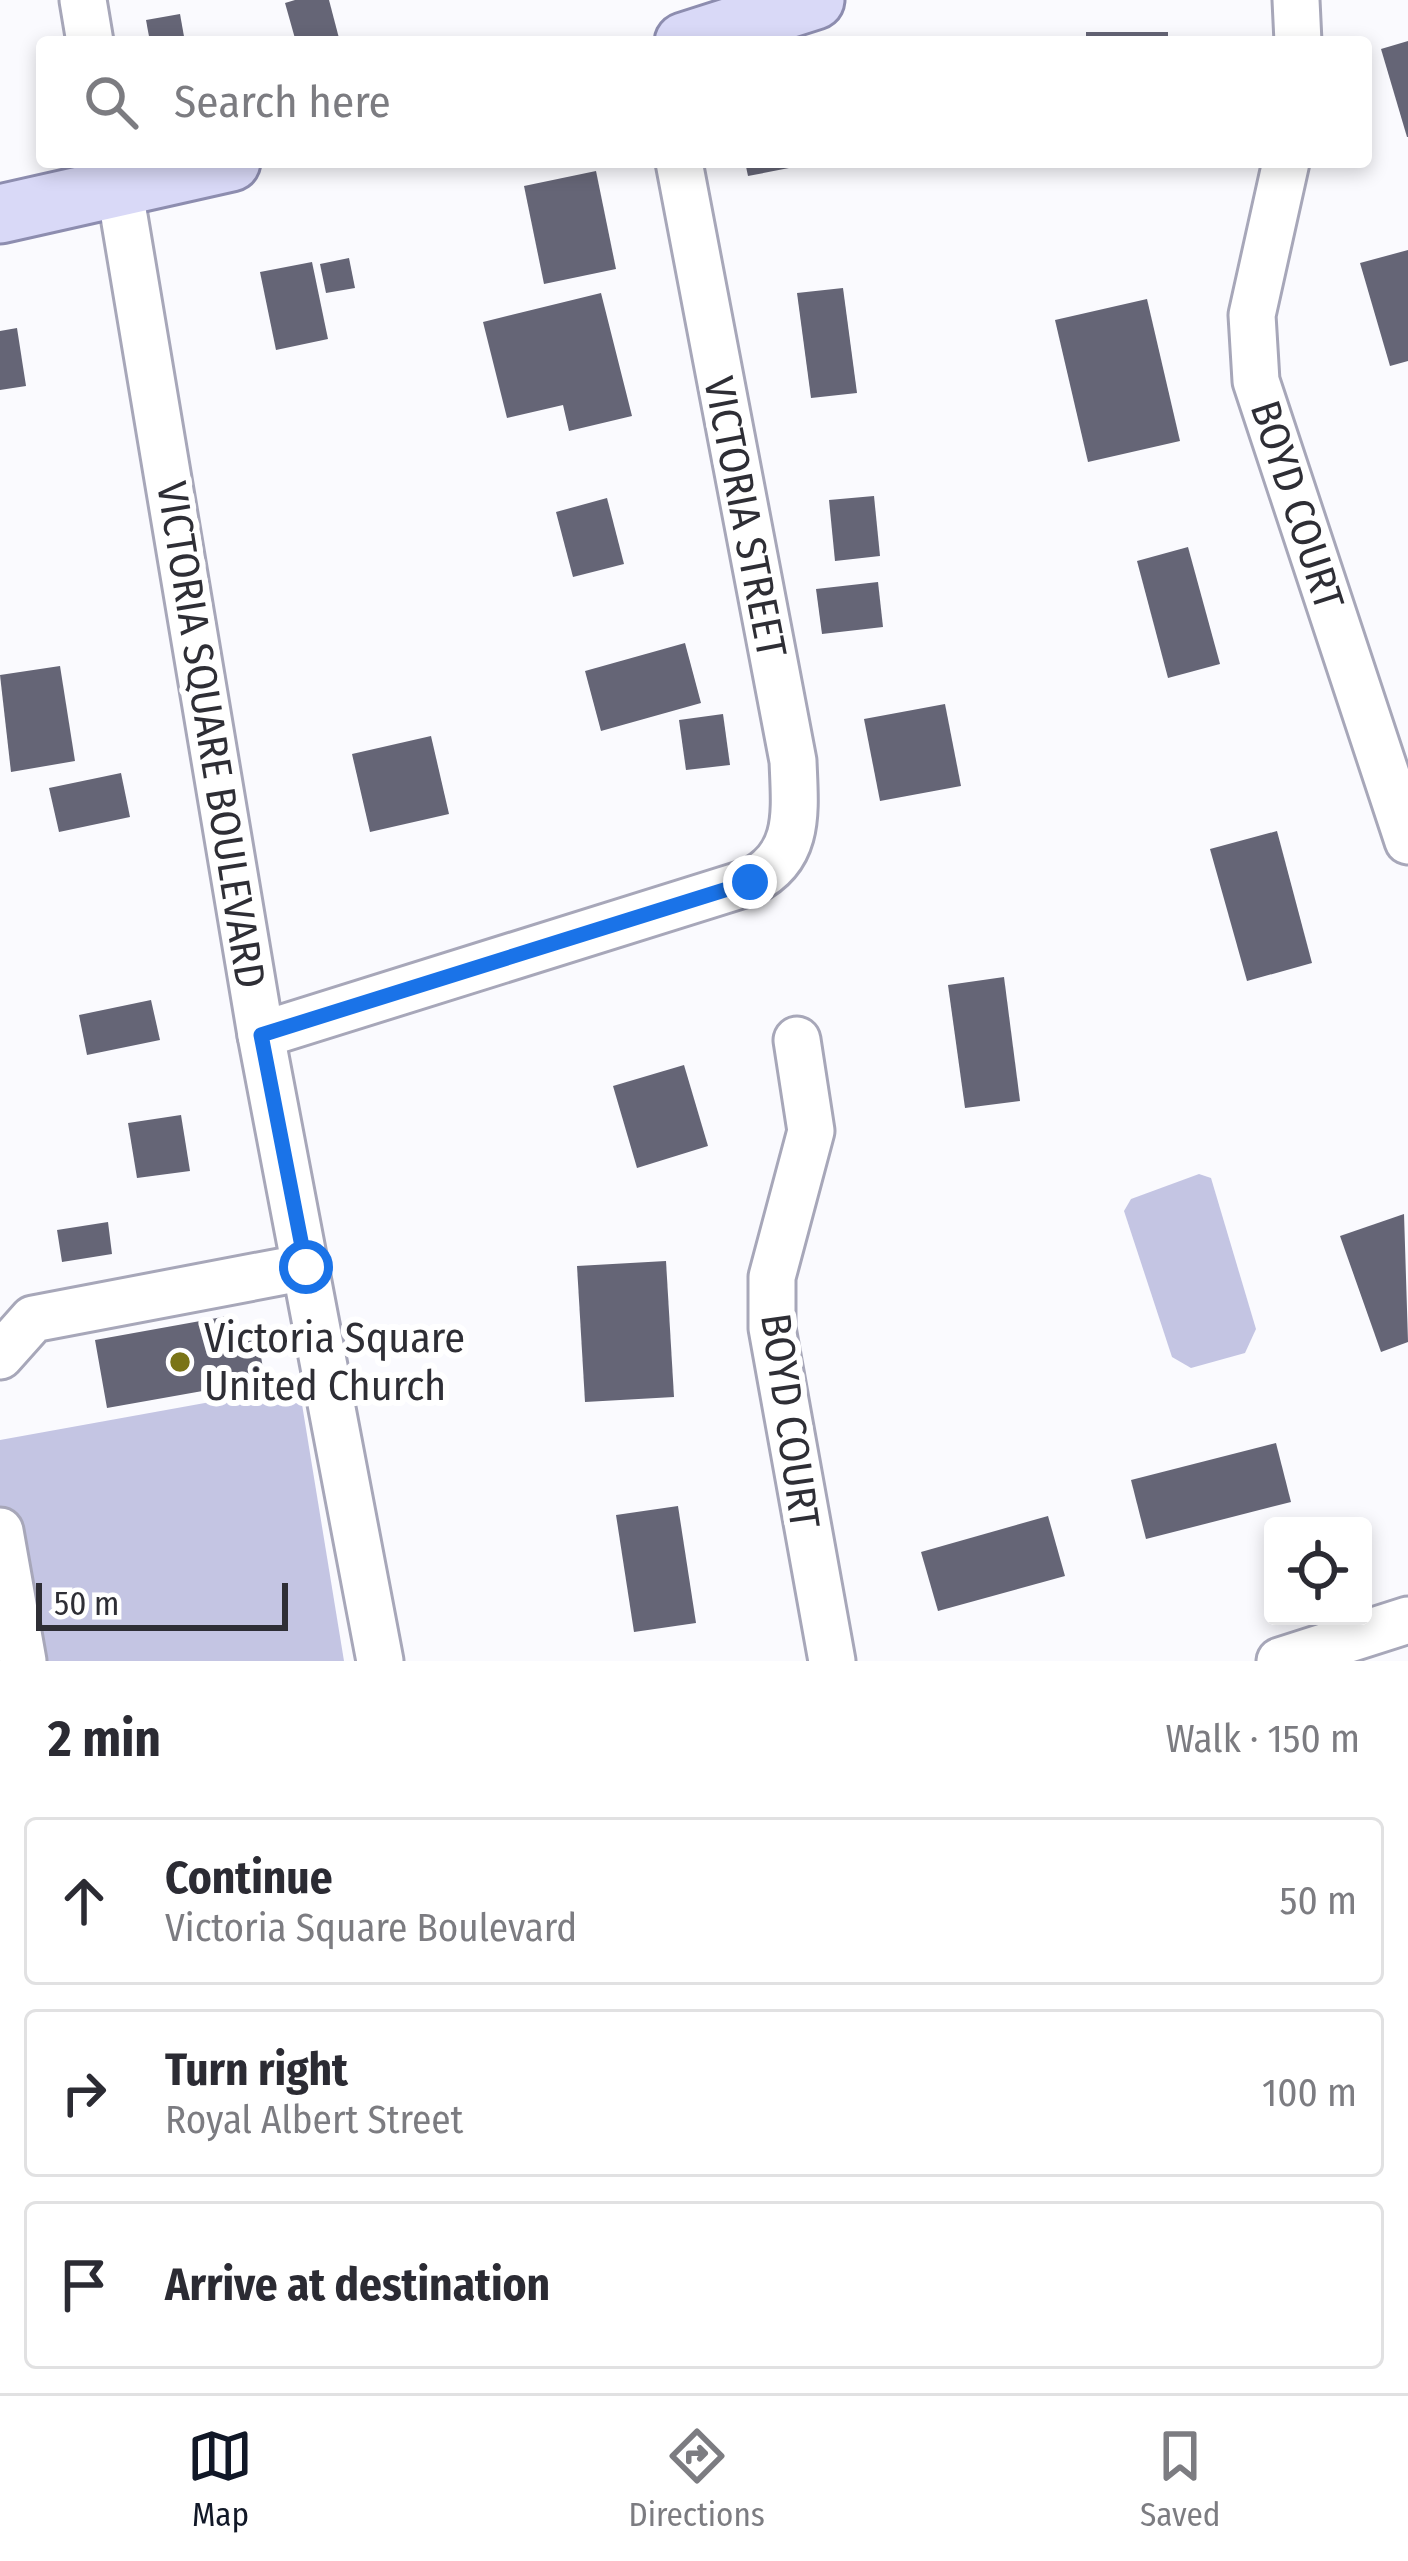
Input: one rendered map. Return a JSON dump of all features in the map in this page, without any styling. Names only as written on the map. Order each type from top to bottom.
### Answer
[{"type":"main road","points":[[703,36],[815,0]]},
{"type":"main road","points":[[0,214],[118,174],[174,168]]},
{"type":"street","points":[[83,0],[89,36]]},
{"type":"street","points":[[1296,0],[1298,36]]},
{"type":"street","name":"VICTORIA STREET","points":[[261,1035],[750,882],[775,866],[796,827],[793,761],[680,168]]},
{"type":"street","name":"BOYD COURT","points":[[1285,168],[1252,315],[1256,381],[1408,841]]},
{"type":"street","name":"VICTORIA SQUARE BOULEVARD","points":[[118,174],[261,1035],[380,1661]]},
{"type":"street","name":"BOYD COURT","points":[[797,1040],[811,1131],[772,1277],[772,1328],[832,1661]]},
{"type":"street","points":[[0,1356],[33,1319],[306,1267]]},
{"type":"street","points":[[0,1531],[23,1661]]},
{"type":"street","points":[[1280,1661],[1408,1620]]},
{"type":"shaded area","points":[[1199,1174],[1211,1178],[1256,1329],[1245,1353],[1191,1368],[1172,1357],[1124,1211],[1131,1199]]},
{"type":"shaded area","points":[[299,1386],[344,1661],[0,1661],[0,1440]]},
{"type":"building","points":[[329,0],[338,36],[294,36],[285,3]]},
{"type":"building","points":[[180,14],[184,36],[149,36],[146,20]]},
{"type":"building","points":[[1086,32],[1168,32],[1168,36],[1086,36]]},
{"type":"building","points":[[1408,41],[1408,137],[1407,137],[1381,49]]},
{"type":"building","points":[[746,168],[789,168],[748,176]]},
{"type":"building","points":[[596,171],[616,269],[544,284],[524,186]]},
{"type":"building","points":[[1408,250],[1408,361],[1390,366],[1360,263]]},
{"type":"building","points":[[349,258],[355,288],[326,293],[320,264]]},
{"type":"building","points":[[312,262],[328,339],[276,350],[260,272]]},
{"type":"building","points":[[843,288],[857,393],[811,398],[797,293]]},
{"type":"building","points":[[601,293],[632,416],[569,431],[563,405],[507,418],[483,322]]},
{"type":"building","points":[[1147,299],[1180,441],[1088,462],[1055,320]]},
{"type":"building","points":[[17,328],[26,386],[0,390],[0,331]]},
{"type":"building","points":[[874,496],[880,556],[835,561],[829,500]]},
{"type":"building","points":[[607,498],[624,564],[573,577],[556,512]]},
{"type":"building","points":[[1188,547],[1220,664],[1168,678],[1137,561]]},
{"type":"building","points":[[878,582],[883,627],[822,634],[816,589]]},
{"type":"building","points":[[685,643],[701,703],[601,731],[585,671]]},
{"type":"building","points":[[60,666],[75,761],[11,772],[0,675]]},
{"type":"building","points":[[945,704],[961,786],[880,801],[864,719]]},
{"type":"building","points":[[723,714],[730,765],[686,770],[679,720]]},
{"type":"building","points":[[431,736],[449,814],[370,832],[352,754]]},
{"type":"building","points":[[121,773],[130,817],[59,832],[49,788]]},
{"type":"building","points":[[1277,831],[1312,963],[1247,981],[1210,849]]},
{"type":"building","points":[[1004,977],[1020,1101],[965,1108],[948,985]]},
{"type":"building","points":[[151,1000],[160,1040],[87,1055],[79,1015]]},
{"type":"building","points":[[684,1065],[708,1146],[637,1168],[613,1086]]},
{"type":"building","points":[[181,1115],[190,1171],[137,1178],[128,1123]]},
{"type":"building","points":[[1404,1214],[1408,1342],[1381,1352],[1340,1236]]},
{"type":"building","points":[[108,1222],[112,1254],[62,1262],[57,1230]]},
{"type":"building","points":[[666,1261],[674,1397],[585,1402],[577,1266]]},
{"type":"building","name":"Victoria Square United Church","points":[[228,1316],[233,1344],[258,1339],[265,1380],[107,1408],[95,1340]]},
{"type":"building","points":[[1276,1443],[1291,1502],[1146,1539],[1131,1480]]},
{"type":"building","points":[[678,1506],[696,1623],[634,1632],[616,1515]]},
{"type":"building","points":[[1048,1516],[1065,1576],[938,1611],[921,1552]]},
{"type":"place","name":"Victoria Square United Church","points":[[180,1362]]},
{"type":"route","points":[[306,1267],[261,1035],[709,891],[750,882]]}]
